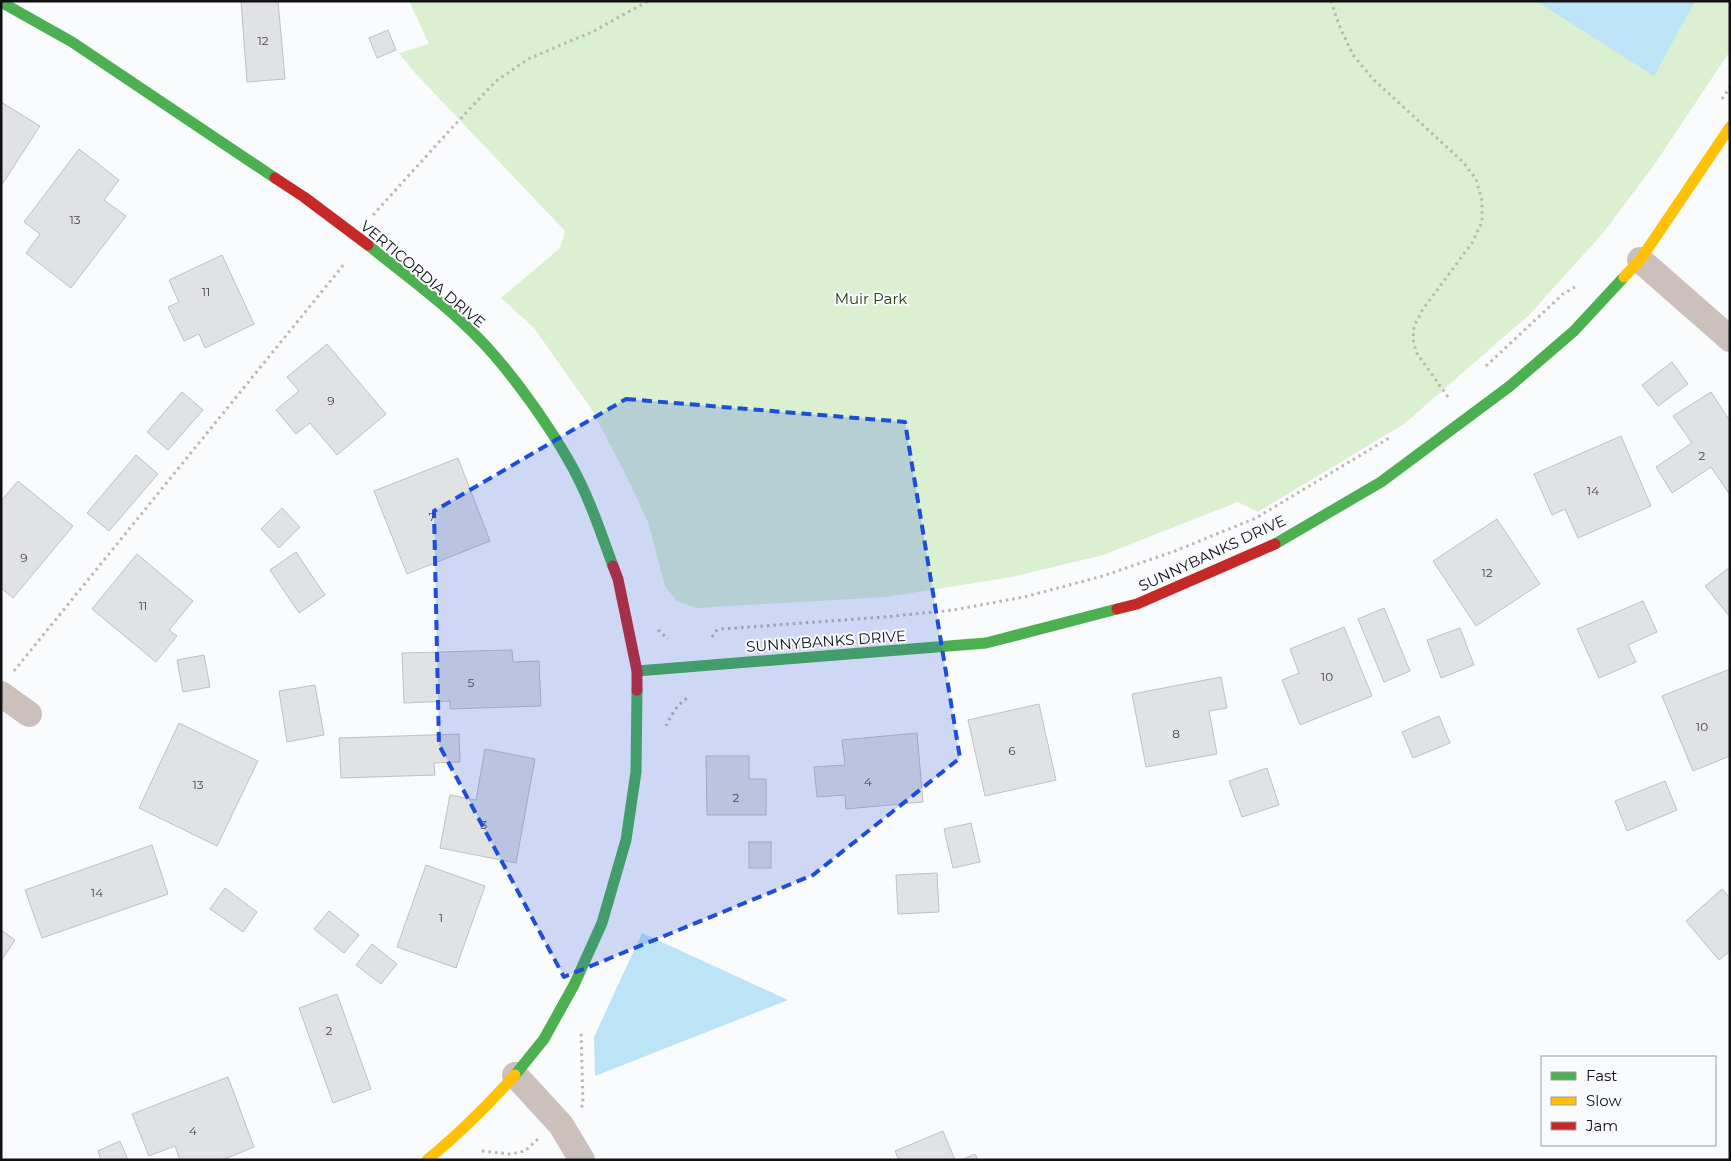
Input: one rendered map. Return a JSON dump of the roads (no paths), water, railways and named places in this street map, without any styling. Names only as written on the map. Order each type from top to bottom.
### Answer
[{"type":"street","name":"VERTICORDIA DRIVE","points":[[1,2],[72,42],[304,197],[363,241],[457,318],[494,355],[529,400],[569,461],[595,516],[618,579],[637,671],[634,782],[626,840],[602,923],[574,985],[544,1039],[515,1076],[485,1108],[428,1160]]},
{"type":"street","name":"SUNNYBANKS DRIVE","points":[[637,671],[986,643],[1137,604],[1273,545],[1381,482],[1510,386],[1574,331],[1640,260],[1730,127]]},
{"type":"street","points":[[1640,260],[1730,339]]},
{"type":"street","points":[[7,683],[29,714]]},
{"type":"street","points":[[515,1076],[561,1125],[582,1160]]},
{"type":"water","points":[[1536,1],[1695,1],[1654,76]]},
{"type":"water","points":[[642,933],[788,1000],[595,1076],[594,1037]]},
{"type":"park label","name":"Muir Park","points":[[871,298]]}]
